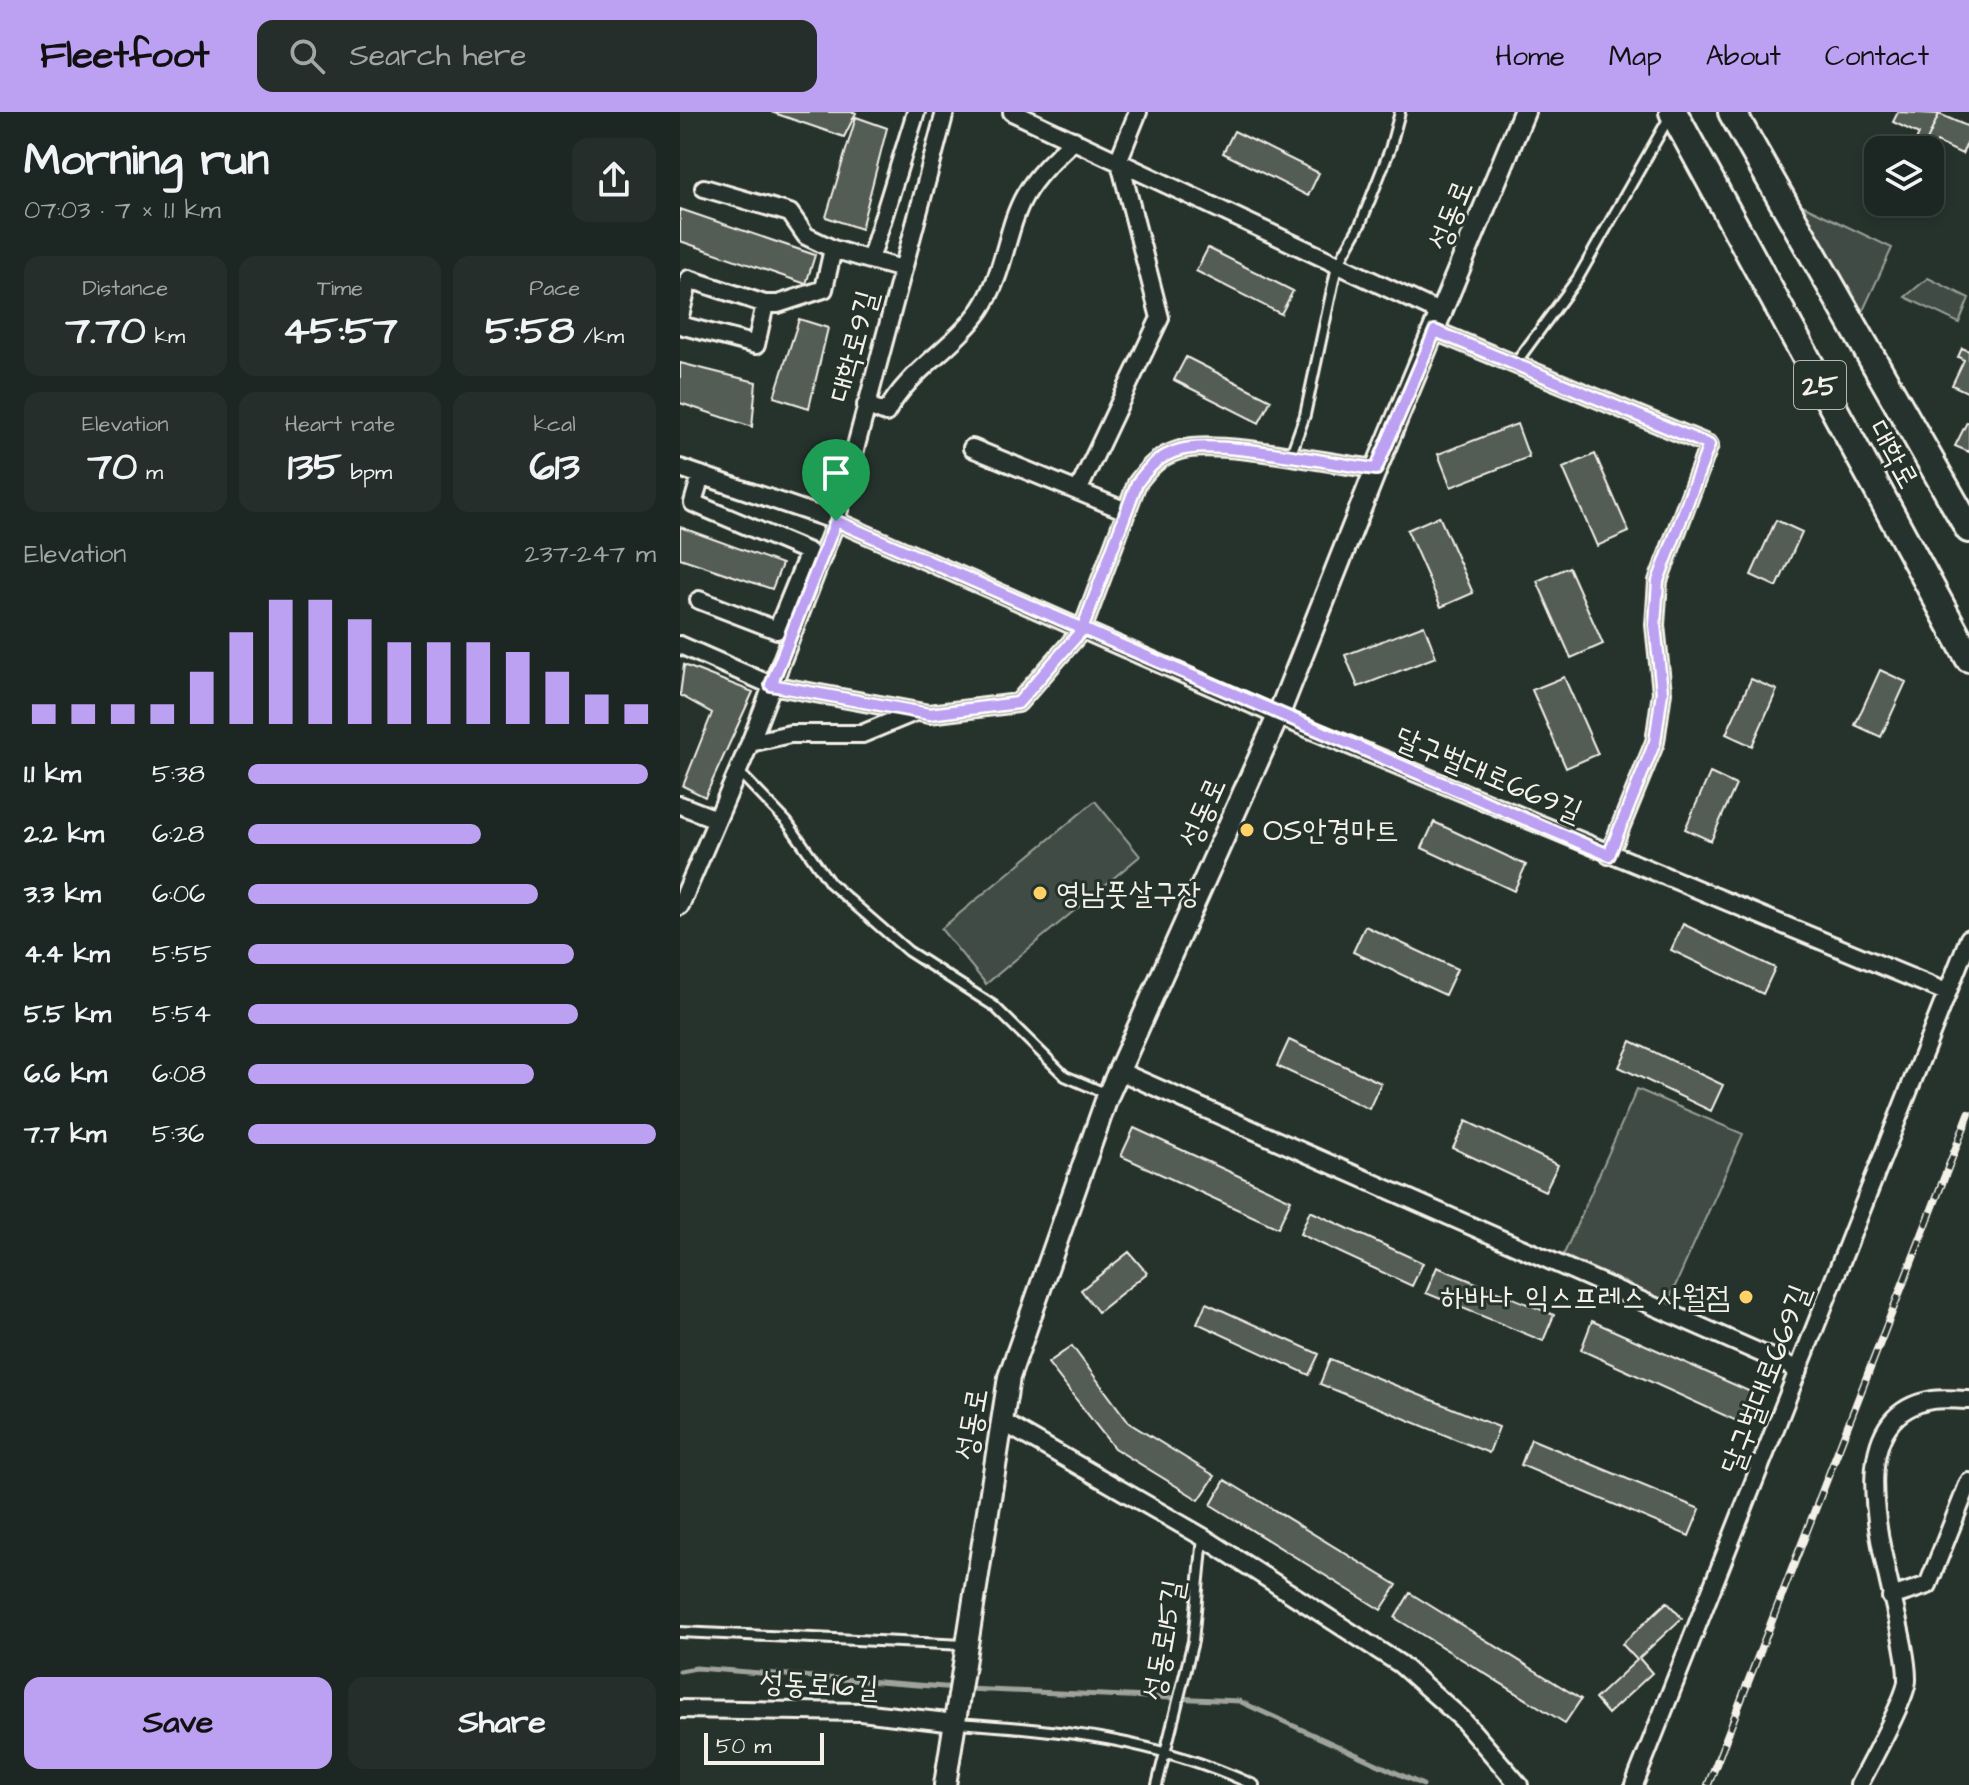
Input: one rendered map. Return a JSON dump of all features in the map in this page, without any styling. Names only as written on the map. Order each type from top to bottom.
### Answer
[{"type":"main road","name":"대학로","points":[[1673,112],[1969,658]]},
{"type":"main road","name":"대학로","points":[[1732,112],[1969,529]]},
{"type":"street","points":[[870,260],[916,112]]},
{"type":"street","name":"대학로9길","points":[[680,906],[736,769],[750,743],[836,521],[945,112]]},
{"type":"street","points":[[1012,112],[1119,159],[1337,266],[1515,364],[1709,445],[1658,581],[1655,625],[1662,692],[1655,742],[1609,855]]},
{"type":"street","points":[[1078,491],[1160,318],[1119,159],[1138,112]]},
{"type":"street","name":"성동로","points":[[955,1722],[1009,1377],[1108,1095],[1278,716],[1376,469],[1524,112]]},
{"type":"street","points":[[866,405],[886,413],[894,399],[957,338],[981,308],[1008,250],[1025,196],[1074,140]]},
{"type":"street","points":[[704,188],[790,213],[806,236],[833,249],[902,269]]},
{"type":"street","points":[[680,316],[685,278],[765,304],[778,304],[824,289],[833,249]]},
{"type":"street","points":[[680,325],[756,345],[765,304]]},
{"type":"street","points":[[972,448],[1126,511]]},
{"type":"street","points":[[680,645],[771,685],[915,712],[929,714],[1018,703],[1082,630],[1137,483],[1152,462],[1181,450],[1221,448],[1376,469]]},
{"type":"street","name":"달구벌대로669길","points":[[680,468],[836,521],[1278,716],[1946,992]]},
{"type":"street","points":[[699,600],[777,630],[809,552],[693,503],[701,475]]},
{"type":"street","points":[[750,743],[790,734],[862,734],[915,712]]},
{"type":"street","points":[[680,805],[716,819]]},
{"type":"street","name":"달구벌대로669길","points":[[1634,1785],[1969,938]]},
{"type":"street","points":[[1119,1071],[1799,1370]]},
{"type":"street","points":[[1859,1785],[1908,1682],[1891,1597],[1874,1483],[1881,1437],[1901,1413],[1931,1401],[1969,1400]]},
{"type":"street","points":[[1001,1421],[1203,1537],[1400,1664],[1461,1718],[1519,1785]]},
{"type":"street","points":[[1891,1597],[1928,1585],[1969,1482]]},
{"type":"street","name":"성동로16길","points":[[680,1709],[861,1712],[955,1722]]},
{"type":"street","points":[[945,1785],[955,1722]]},
{"type":"lane","points":[[1290,458],[1305,415],[1337,266],[1361,223],[1390,149],[1400,112]]},
{"type":"lane","points":[[1515,364],[1552,318],[1578,278],[1673,112]]},
{"type":"lane","points":[[736,769],[787,822],[830,883],[908,951],[994,1006],[1065,1076],[1108,1095]]},
{"type":"lane","name":"성동로15길","points":[[1157,1785],[1193,1641],[1203,1537]]},
{"type":"lane","points":[[680,1632],[966,1648]]},
{"type":"lane","points":[[955,1722],[1067,1730],[1166,1751],[1254,1785]]},
{"type":"shaded area","points":[[1796,202],[1892,248],[1860,317]]},
{"type":"shaded area","points":[[1928,278],[1969,298],[1959,323],[1905,297]]},
{"type":"shaded area","name":"영남풋살구장","points":[[1095,801],[1140,856],[986,984],[941,929]]},
{"type":"shaded area","points":[[1637,1089],[1743,1134],[1664,1311],[1559,1265]]},
{"type":"building","points":[[771,112],[854,112],[856,113],[844,137]]},
{"type":"building","points":[[1898,112],[1939,114],[1929,136],[1918,136],[1893,122]]},
{"type":"building","points":[[1939,114],[1969,127],[1969,139],[1962,154],[1944,145],[1944,136],[1929,136]]},
{"type":"building","points":[[856,117],[887,128],[861,229],[826,217]]},
{"type":"building","points":[[1234,131],[1319,173],[1308,196],[1223,153]]},
{"type":"building","points":[[680,209],[815,255],[806,284],[680,241]]},
{"type":"building","points":[[1208,248],[1293,291],[1281,314],[1196,271]]},
{"type":"building","points":[[799,319],[828,328],[809,408],[774,397]]},
{"type":"building","points":[[1962,348],[1969,351],[1969,393],[1952,385],[1964,360],[1958,357]]},
{"type":"building","points":[[1186,357],[1271,400],[1259,423],[1174,380]]},
{"type":"building","points":[[680,363],[756,382],[752,427],[680,403]]},
{"type":"building","points":[[1969,423],[1969,452],[1955,446]]},
{"type":"building","points":[[1517,424],[1529,457],[1451,487],[1438,454]]},
{"type":"building","points":[[1595,454],[1629,532],[1597,546],[1563,468]]},
{"type":"building","points":[[1439,516],[1473,593],[1441,607],[1407,530]]},
{"type":"building","points":[[1776,520],[1802,532],[1777,587],[1751,575]]},
{"type":"building","points":[[680,527],[782,564],[772,589],[680,558]]},
{"type":"building","points":[[1569,567],[1603,644],[1571,658],[1537,581]]},
{"type":"building","points":[[1424,625],[1436,657],[1358,687],[1345,655]]},
{"type":"building","points":[[684,665],[753,692],[705,797],[683,786],[712,713],[680,695]]},
{"type":"building","points":[[1880,670],[1906,682],[1881,737],[1855,725]]},
{"type":"building","points":[[1564,677],[1598,754],[1566,768],[1532,690]]},
{"type":"building","points":[[1751,679],[1777,690],[1752,746],[1726,734]]},
{"type":"building","points":[[1710,773],[1736,785],[1711,841],[1685,829]]},
{"type":"building","points":[[1434,822],[1526,865],[1514,891],[1422,848]]},
{"type":"building","points":[[1683,924],[1775,968],[1763,994],[1671,950]]},
{"type":"building","points":[[1365,926],[1457,969],[1445,995],[1353,952]]},
{"type":"building","points":[[1289,1040],[1381,1083],[1369,1109],[1277,1066]]},
{"type":"building","points":[[1631,1041],[1723,1085],[1711,1111],[1619,1067]]},
{"type":"building","points":[[1466,1121],[1558,1165],[1545,1191],[1453,1148]]},
{"type":"building","points":[[1134,1128],[1291,1200],[1278,1228],[1121,1156]]},
{"type":"building","points":[[1310,1211],[1423,1263],[1412,1286],[1300,1234]]},
{"type":"building","points":[[1129,1252],[1147,1273],[1098,1312],[1081,1290]]},
{"type":"building","points":[[1437,1267],[1554,1315],[1543,1341],[1426,1293]]},
{"type":"building","points":[[1206,1303],[1319,1354],[1309,1375],[1197,1323]]},
{"type":"building","points":[[1592,1321],[1753,1393],[1741,1423],[1581,1350]]},
{"type":"building","points":[[1072,1346],[1129,1423],[1215,1476],[1199,1500],[1114,1448],[1048,1363]]},
{"type":"building","points":[[1330,1359],[1499,1427],[1489,1453],[1320,1384]]},
{"type":"building","points":[[1531,1439],[1700,1509],[1689,1536],[1521,1465]]},
{"type":"building","points":[[1225,1480],[1397,1585],[1381,1610],[1211,1505]]},
{"type":"building","points":[[1410,1593],[1581,1699],[1565,1723],[1395,1618]]},
{"type":"building","points":[[1667,1602],[1682,1618],[1639,1658],[1652,1673],[1608,1714],[1595,1699],[1637,1660],[1622,1644]]},
{"type":"waterway","points":[[680,1671],[696,1668],[957,1688]]},
{"type":"waterway","points":[[967,1689],[1239,1701],[1423,1785]]},
{"type":"railway","points":[[1708,1785],[1969,1114]]},
{"type":"place","name":"OS안경마트","points":[[1247,830]]},
{"type":"place","name":"영남풋살구장","points":[[1040,893]]},
{"type":"place","name":"하바나 익스프레스 사월점","points":[[1746,1297]]},
{"type":"route","points":[[836,521],[771,685],[929,714],[1018,703],[1049,670],[1082,630],[1137,483],[1152,462],[1181,450],[1221,448],[1376,469],[1435,331],[1709,445],[1658,581],[1655,625],[1662,692],[1655,742],[1609,855],[1278,716],[1082,630],[836,521]]}]
